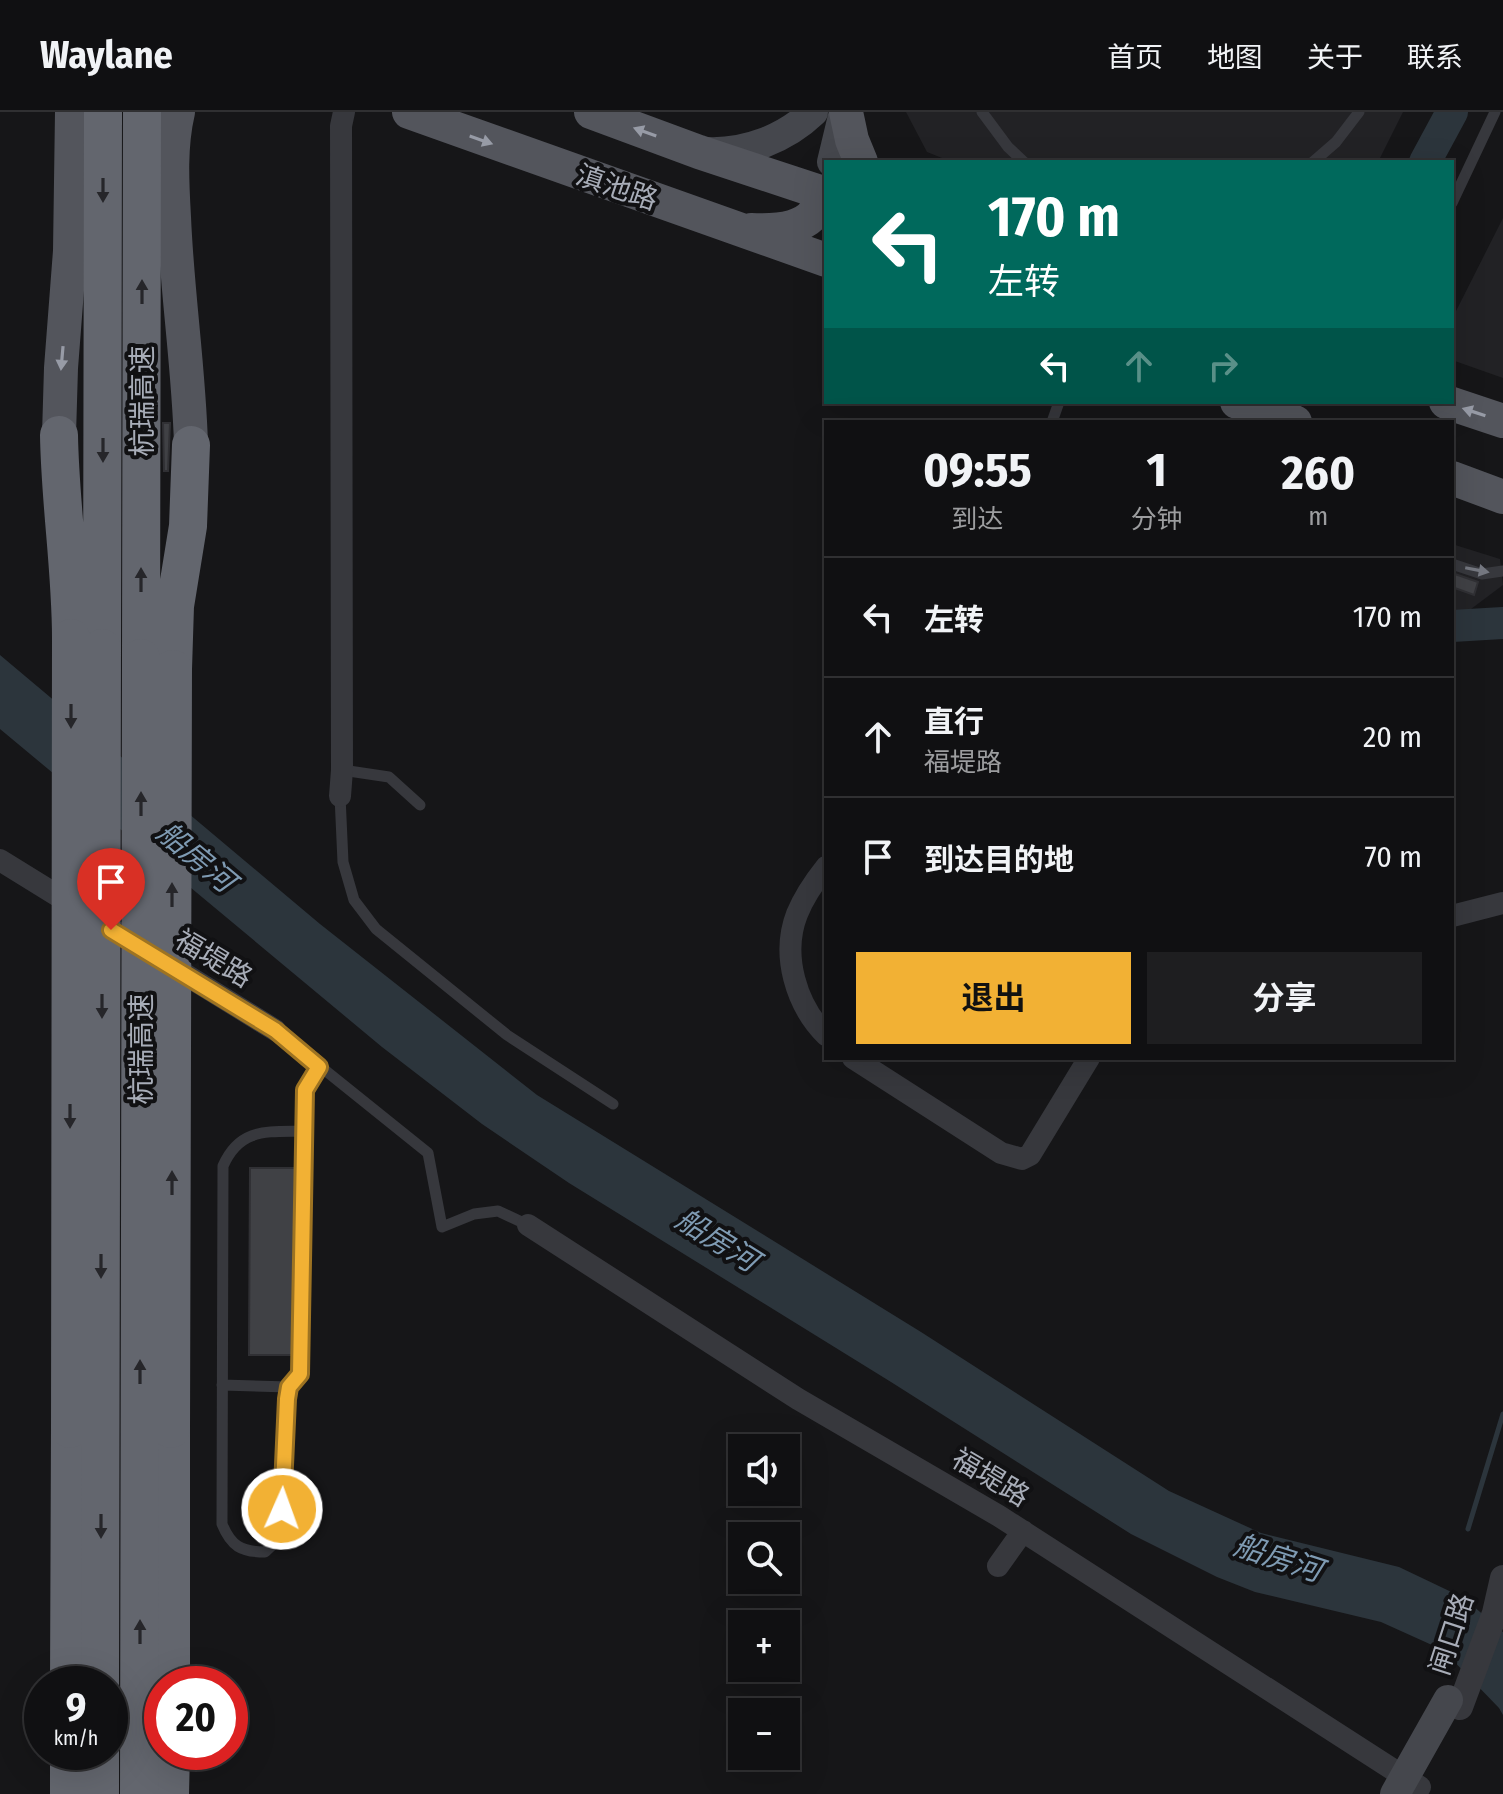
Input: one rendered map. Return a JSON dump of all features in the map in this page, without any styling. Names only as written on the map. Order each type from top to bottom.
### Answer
[{"type":"highway","name":"杭瑞高速","points":[[100,1666],[87,643],[103,112]]},
{"type":"highway","name":"杭瑞高速","points":[[139,1794],[157,664],[142,112]]},
{"type":"highway","points":[[59,435],[71,594],[87,643],[69,1666]]},
{"type":"highway","points":[[171,1666],[157,664],[175,606],[188,526],[191,445]]},
{"type":"highway","points":[[69,1770],[69,1794]]},
{"type":"highway","points":[[100,1770],[100,1794]]},
{"type":"highway","points":[[170,1794],[171,1770]]},
{"type":"main road","points":[[59,435],[71,240],[72,112]]},
{"type":"main road","points":[[178,112],[173,150],[173,204],[191,445]]},
{"type":"main road","name":"滇池路","points":[[409,112],[824,259]]},
{"type":"main road","points":[[591,112],[699,152],[824,182]]},
{"type":"main road","points":[[699,152],[732,151],[763,143],[794,128],[813,112]]},
{"type":"main road","points":[[845,112],[860,160]]},
{"type":"main road","points":[[833,160],[845,112]]},
{"type":"main road","points":[[739,230],[783,229],[800,223],[814,213],[824,190]]},
{"type":"main road","points":[[1243,404],[1289,420]]},
{"type":"main road","points":[[1452,404],[1503,421]]},
{"type":"main road","points":[[1454,479],[1503,497]]},
{"type":"main road","points":[[1409,1788],[1454,1703]]},
{"type":"street","points":[[340,796],[341,126],[344,112]]},
{"type":"street","name":"福堤路","points":[[0,860],[275,1030]]},
{"type":"street","points":[[824,870],[809,889],[796,917],[791,944],[793,977],[801,1002],[824,1032]]},
{"type":"street","points":[[1454,915],[1503,903]]},
{"type":"street","points":[[856,1060],[1001,1153],[1022,1159],[1030,1155],[1088,1060]]},
{"type":"street","name":"福堤路","points":[[528,1225],[798,1399],[1023,1531],[1409,1788]]},
{"type":"street","points":[[998,1566],[1023,1531]]},
{"type":"street","name":"闸口路","points":[[1454,1703],[1502,1581]]},
{"type":"lane","points":[[982,112],[1022,160]]},
{"type":"lane","points":[[1315,160],[1336,142],[1359,112]]},
{"type":"lane","points":[[1454,199],[1495,112]]},
{"type":"lane","points":[[1454,565],[1482,574],[1503,571]]},
{"type":"lane","points":[[342,770],[389,777],[420,805]]},
{"type":"lane","points":[[340,796],[343,862],[354,900],[376,929],[507,1035],[613,1104]]},
{"type":"lane","points":[[275,1030],[428,1153],[442,1227],[474,1214],[498,1211],[528,1225]]},
{"type":"lane","points":[[305,1131],[245,1137],[230,1150],[223,1166],[222,1524],[229,1542],[245,1552],[265,1552],[281,1537],[289,1387],[300,1374],[305,1131],[305,1090],[319,1067]]},
{"type":"lane","points":[[222,1385],[289,1387]]},
{"type":"shaded area","points":[[906,112],[1403,112],[1379,160],[947,160],[927,152]]},
{"type":"shaded area","points":[[1503,218],[1503,378],[1454,361],[1454,315]]},
{"type":"shaded area","points":[[1454,545],[1500,559],[1503,585],[1467,612],[1454,612]]},
{"type":"water","name":"船房河","points":[[0,655],[320,924],[537,1095],[921,1332],[1169,1491],[1261,1533],[1399,1567],[1464,1598],[1503,1632],[1503,1715],[1443,1650],[1381,1622],[1255,1592],[1217,1577],[1131,1534],[569,1183],[482,1124],[382,1047],[0,729]]},
{"type":"building","points":[[163,423],[170,423],[168,471],[164,471]]},
{"type":"building","points":[[1454,574],[1478,582],[1474,595],[1454,588]]},
{"type":"building","points":[[250,1168],[295,1168],[292,1355],[249,1355]]},
{"type":"waterway","points":[[1426,160],[1452,112]]},
{"type":"waterway","points":[[1454,626],[1503,623]]},
{"type":"waterway","points":[[1468,1529],[1503,1414]]},
{"type":"route","points":[[111,930],[275,1030],[319,1067],[305,1090],[300,1374],[289,1387],[287,1399],[282,1509]]}]
